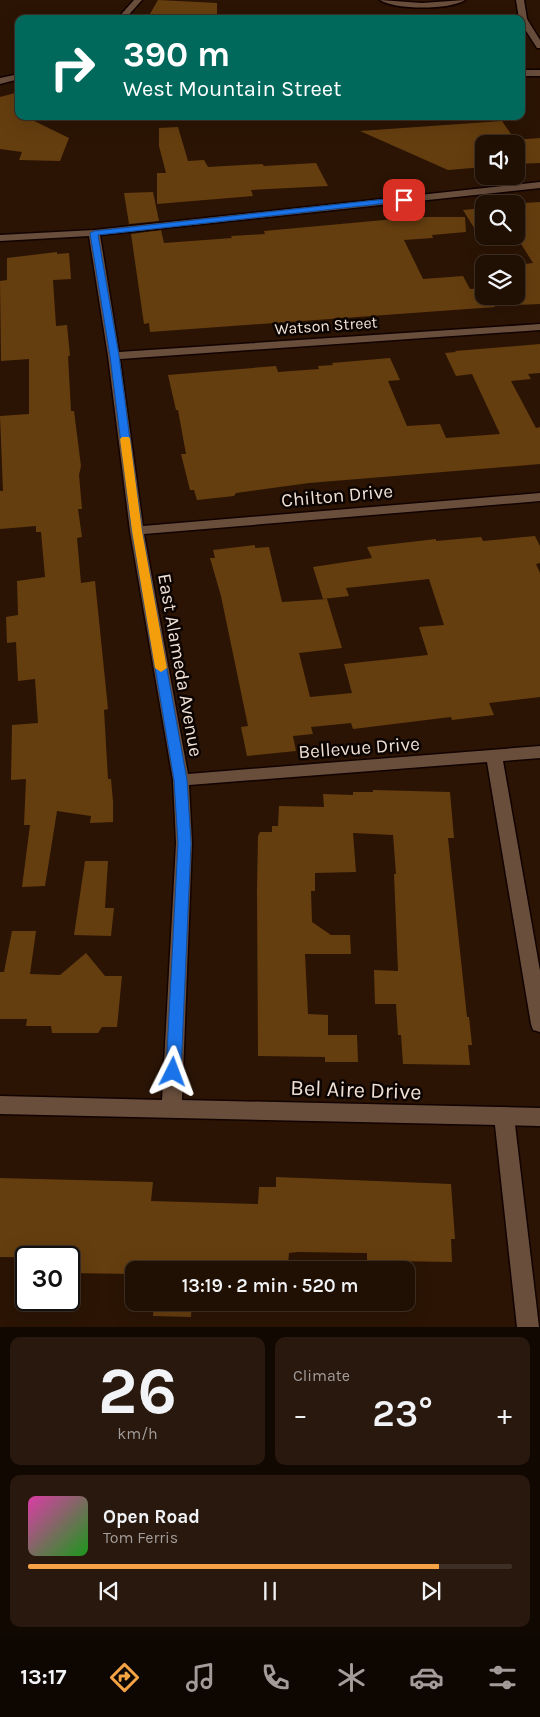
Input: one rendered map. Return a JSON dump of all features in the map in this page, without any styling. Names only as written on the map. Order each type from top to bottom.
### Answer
[{"type":"street","points":[[125,15],[138,0]]},
{"type":"street","points":[[384,0],[419,6],[447,4],[461,0]]},
{"type":"street","points":[[520,0],[522,15]]},
{"type":"street","points":[[525,22],[540,46]]},
{"type":"street","points":[[525,73],[540,74]]},
{"type":"street","points":[[0,81],[15,77]]},
{"type":"street","points":[[0,238],[94,233],[540,185]]},
{"type":"street","name":"East Alameda Avenue","points":[[94,233],[114,356],[137,531],[181,780],[184,843],[172,1108]]},
{"type":"street","name":"Watson Street","points":[[114,356],[540,327]]},
{"type":"street","name":"Chilton Drive","points":[[137,531],[540,497]]},
{"type":"street","name":"Bellevue Drive","points":[[181,780],[540,752]]},
{"type":"street","points":[[494,757],[540,1024]]},
{"type":"street","name":"Bel Aire Drive","points":[[0,1105],[540,1116]]},
{"type":"street","points":[[504,1116],[528,1327]]},
{"type":"building","points":[[158,0],[217,3],[217,15],[149,15]]},
{"type":"building","points":[[15,93],[15,120],[32,120],[69,138],[60,161],[19,160],[22,152],[0,149],[0,97]]},
{"type":"building","points":[[502,121],[512,135],[475,135],[475,168],[448,170],[360,131]]},
{"type":"building","points":[[178,127],[188,161],[204,160],[208,167],[316,163],[328,186],[251,190],[253,196],[157,204],[157,173],[166,173],[159,146],[159,128]]},
{"type":"building","points":[[540,138],[540,163],[525,164],[525,139]]},
{"type":"building","points":[[153,192],[159,221],[129,224],[124,193]]},
{"type":"building","points":[[540,202],[540,304],[525,305],[525,264],[533,263],[522,245],[525,245],[525,203]]},
{"type":"building","points":[[475,209],[475,229],[463,210]]},
{"type":"building","points":[[417,217],[465,217],[466,232],[432,235],[433,238],[404,240],[423,279],[463,276],[470,289],[475,289],[475,305],[494,305],[495,307],[150,332],[149,323],[144,324],[131,234],[161,230],[164,243],[265,234],[264,231]]},
{"type":"building","points":[[57,252],[57,254],[69,253],[71,279],[53,280],[56,326],[67,325],[70,356],[68,356],[71,411],[74,411],[81,466],[79,475],[82,509],[78,509],[82,537],[77,538],[81,583],[95,581],[108,709],[104,710],[108,779],[111,779],[113,802],[113,822],[90,823],[91,816],[57,811],[45,886],[22,887],[30,825],[24,825],[26,779],[11,780],[12,725],[38,723],[35,679],[18,681],[16,642],[7,643],[6,617],[18,615],[17,581],[45,577],[41,532],[36,532],[36,526],[0,529],[0,491],[3,491],[0,416],[29,414],[29,359],[1,361],[0,281],[7,280],[7,258]]},
{"type":"building","points":[[540,344],[540,373],[528,374],[531,379],[511,381],[536,428],[540,427],[540,464],[309,483],[236,493],[234,496],[197,500],[194,490],[190,490],[181,454],[186,454],[178,410],[176,410],[168,375],[276,366],[278,372],[319,369],[318,366],[333,365],[332,363],[390,358],[400,380],[388,381],[407,426],[440,424],[446,438],[500,434],[472,374],[456,376],[445,353]]},
{"type":"building","points":[[535,536],[540,546],[540,563],[536,564],[540,573],[540,697],[489,703],[494,715],[452,720],[451,717],[353,729],[351,723],[311,727],[313,734],[293,736],[296,751],[247,756],[241,727],[248,726],[221,596],[210,558],[215,558],[213,550],[255,545],[255,548],[269,547],[282,602],[327,599],[342,648],[299,653],[310,697],[352,693],[344,664],[428,655],[419,627],[444,625],[429,579],[346,588],[349,596],[323,599],[313,567],[372,558],[367,547],[436,539],[436,541],[481,537],[483,541]]},
{"type":"building","points":[[373,790],[450,792],[454,838],[448,838],[467,1017],[469,1017],[472,1045],[468,1045],[470,1065],[403,1064],[401,1035],[398,1035],[396,1004],[375,1004],[374,970],[398,971],[394,874],[396,874],[393,835],[353,833],[356,872],[315,873],[315,891],[311,891],[312,922],[331,935],[350,935],[351,954],[305,954],[308,1014],[328,1015],[328,1035],[357,1035],[358,1062],[325,1062],[325,1057],[258,1056],[258,836],[260,832],[272,832],[272,826],[278,826],[279,806],[324,807],[323,794],[353,795],[353,792],[373,792]]},
{"type":"building","points":[[85,861],[108,861],[105,908],[114,908],[111,936],[74,935]]},
{"type":"building","points":[[12,931],[36,931],[30,974],[60,975],[86,953],[105,976],[122,976],[117,1027],[102,1027],[98,1033],[52,1033],[51,1026],[26,1026],[27,1019],[0,1019],[0,972],[4,972]]},
{"type":"building","points":[[276,1177],[451,1184],[455,1239],[451,1239],[452,1262],[367,1261],[367,1253],[298,1252],[289,1253],[288,1261],[125,1261],[125,1274],[80,1273],[80,1246],[15,1246],[15,1257],[0,1257],[0,1178],[153,1182],[151,1201],[258,1204],[259,1187],[276,1187]]},
{"type":"building","points":[[153,1311],[191,1311],[191,1317],[153,1316]]},
{"type":"slow traffic","points":[[125,439],[137,531],[161,668]]},
{"type":"route","points":[[173,1072],[184,843],[181,780],[137,531],[114,356],[94,233],[404,200]]}]
